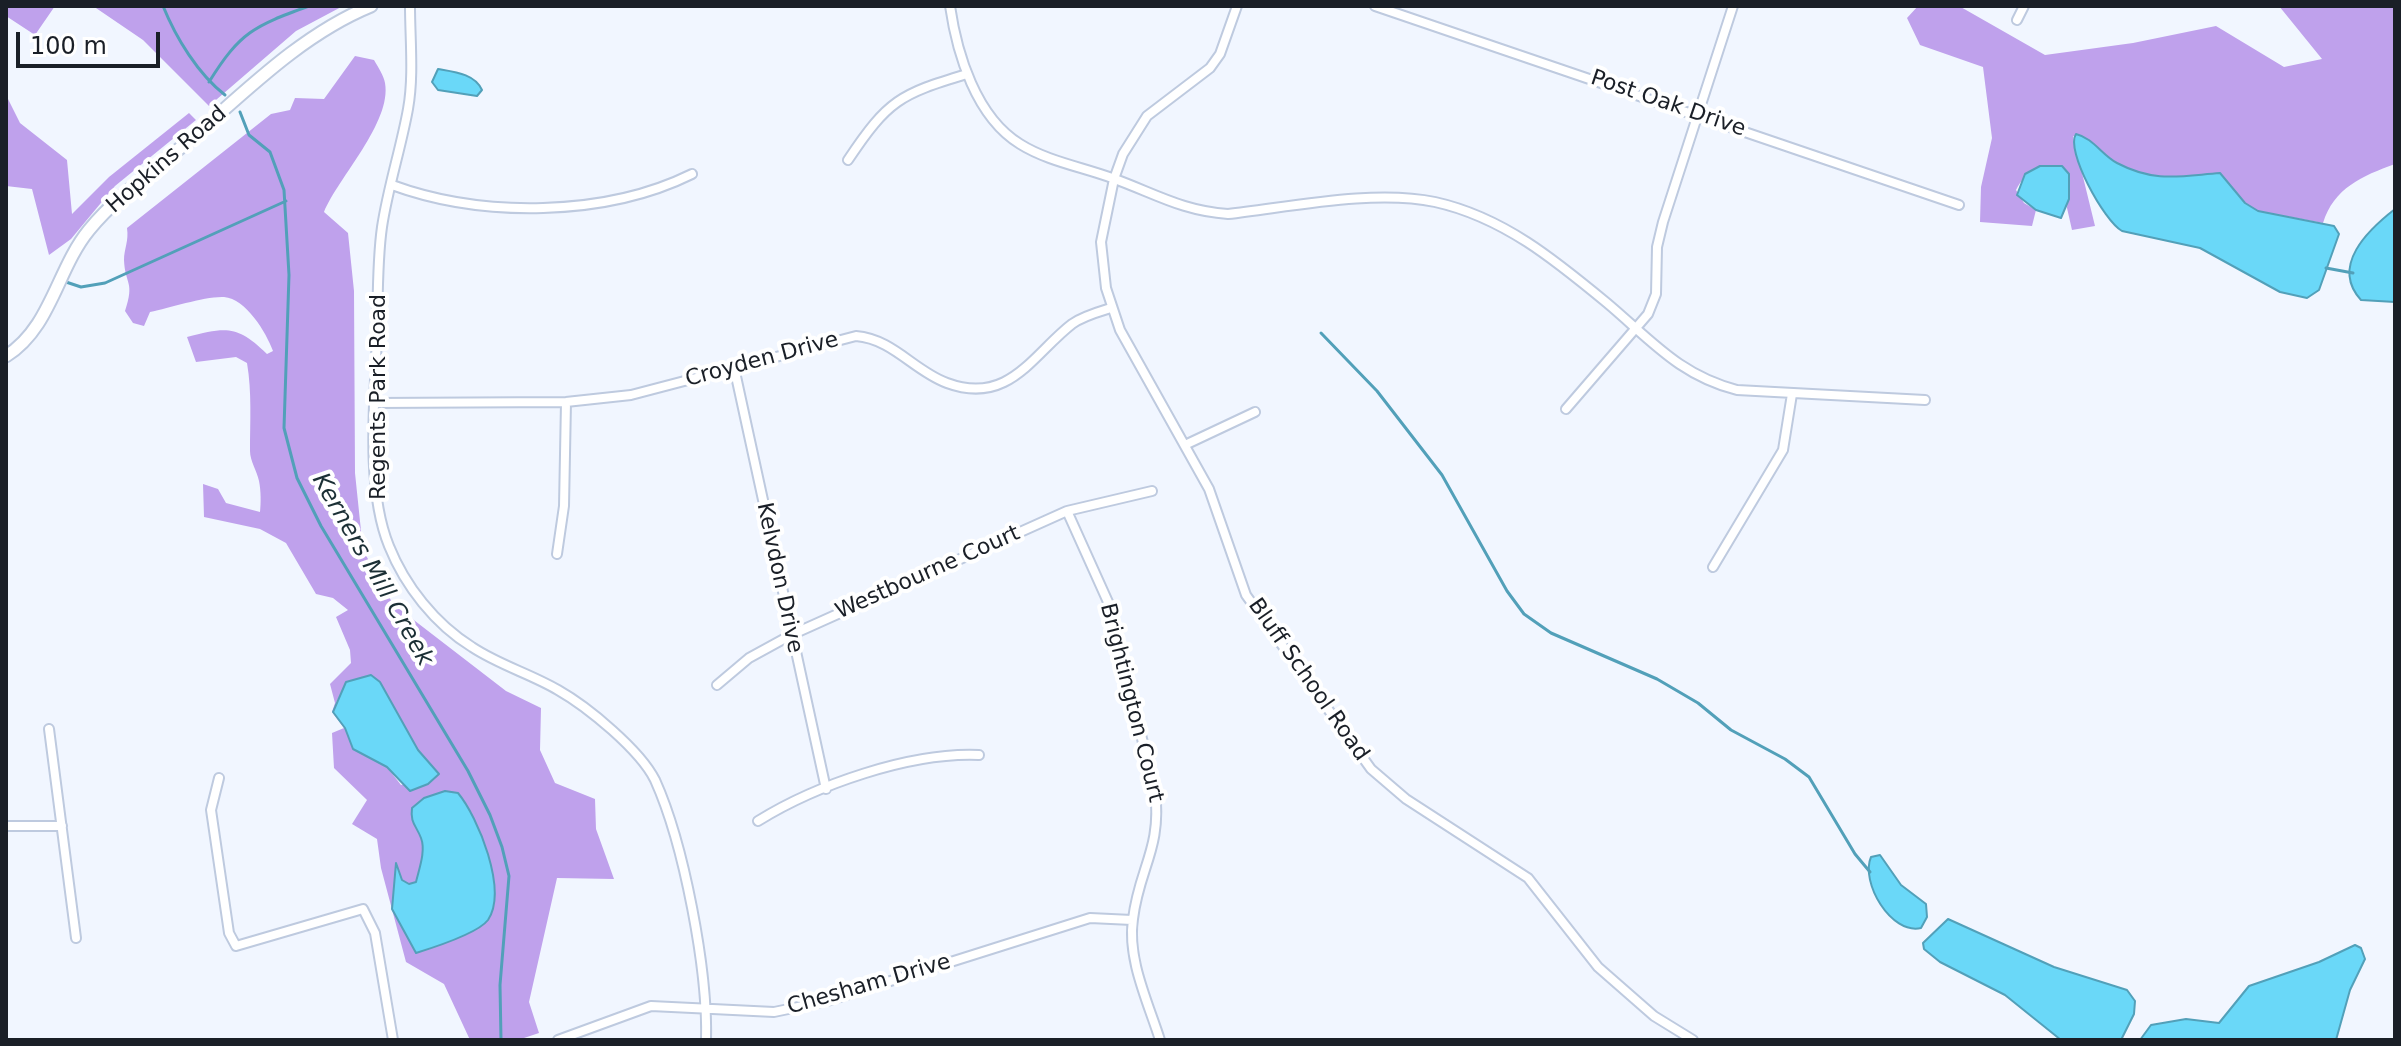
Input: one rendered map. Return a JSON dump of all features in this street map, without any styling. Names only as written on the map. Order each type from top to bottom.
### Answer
[{"type":"main road","name":"Hopkins Road","points":[[6,356],[40,323],[72,254],[105,212],[275,67],[319,33],[371,6]]},
{"type":"street","name":"Regents Park Road","points":[[410,6],[409,105],[383,217],[379,260],[376,475],[383,527],[393,555],[421,600],[472,648],[573,700],[620,739],[654,779],[671,827],[692,914],[707,1006],[706,1040]]},
{"type":"street","points":[[950,6],[967,74],[987,113],[1002,132],[1022,145],[1187,210],[1228,214],[1365,200],[1433,202],[1472,213],[1526,240],[1637,329],[1680,368],[1704,381],[1737,390],[1925,400]]},
{"type":"street","name":"Bluff School Road","points":[[1237,6],[1220,54],[1210,68],[1147,116],[1123,154],[1114,179],[1101,242],[1111,308],[1209,489],[1246,595],[1371,769],[1406,799],[1528,878],[1598,967],[1654,1016],[1693,1040]]},
{"type":"street","name":"Post Oak Drive","points":[[1375,6],[1959,205]]},
{"type":"street","points":[[1566,409],[1648,314],[1656,294],[1657,247],[1663,222],[1733,6]]},
{"type":"street","points":[[2017,20],[2024,6]]},
{"type":"street","points":[[848,160],[876,118],[890,104],[914,90],[967,74]]},
{"type":"street","points":[[392,185],[446,202],[529,210],[644,194],[692,174]]},
{"type":"street","name":"Croyden Drive","points":[[375,403],[566,402],[631,395],[856,336],[881,342],[948,384],[991,385],[1024,372],[1073,323],[1111,308]]},
{"type":"street","name":"Kelvdon Drive","points":[[734,367],[826,789]]},
{"type":"street","points":[[1713,567],[1783,450],[1792,394]]},
{"type":"street","points":[[557,554],[564,506],[566,402]]},
{"type":"street","points":[[1187,444],[1255,412]]},
{"type":"street","name":"Westbourne Court","points":[[717,685],[749,658],[791,635],[1067,511],[1152,491]]},
{"type":"street","name":"Brightington Court","points":[[1067,511],[1108,602],[1155,791],[1157,831],[1132,920],[1135,960],[1160,1040]]},
{"type":"street","points":[[49,729],[76,938]]},
{"type":"street","points":[[758,821],[826,789],[904,762],[952,754],[979,755]]},
{"type":"street","points":[[219,778],[211,810],[229,933],[236,946],[363,909],[375,933],[393,1040]]},
{"type":"street","points":[[6,826],[62,826]]},
{"type":"street","name":"Chesham Drive","points":[[558,1040],[651,1006],[707,1006],[774,1012],[827,1001],[1090,918],[1132,920]]},
{"type":"shaded area","points":[[6,6],[55,6],[35,35],[6,16]]},
{"type":"shaded area","points":[[93,6],[343,6],[296,31],[209,106],[143,40]]},
{"type":"shaded area","points":[[1918,6],[1959,6],[2045,55],[2133,43],[2216,26],[2284,67],[2322,59],[2279,6],[2395,6],[2395,164],[2371,173],[2342,192],[2323,223],[2258,211],[2245,204],[2220,173],[2155,176],[2143,173],[2116,162],[2091,144],[2073,136],[2095,226],[2072,230],[2067,208],[2069,174],[2062,166],[2034,170],[2016,190],[2024,203],[2036,210],[2032,226],[1980,222],[1981,187],[1992,138],[1983,67],[1920,45],[1907,18]]},
{"type":"shaded area","points":[[355,56],[374,60],[385,83],[380,115],[324,212],[348,233],[354,291],[355,473],[363,550],[393,604],[506,691],[541,708],[540,750],[555,783],[595,799],[596,829],[614,879],[557,878],[529,1002],[539,1033],[518,1040],[470,1040],[444,984],[406,962],[381,868],[377,839],[352,824],[367,800],[334,768],[332,733],[344,728],[332,712],[335,703],[330,684],[351,663],[350,650],[336,617],[348,610],[333,598],[316,594],[286,543],[260,529],[204,517],[203,484],[218,489],[226,503],[260,512],[260,489],[250,455],[247,363],[236,357],[196,362],[187,337],[212,331],[231,331],[247,338],[267,354],[273,351],[265,335],[247,310],[224,297],[150,312],[144,326],[133,323],[125,311],[129,288],[124,260],[127,228],[271,114],[290,110],[295,98],[324,99]],"holes":[[[346,682],[380,682],[418,750],[438,773],[401,785],[387,767],[353,749],[336,703]],[[445,791],[471,812],[491,864],[482,925],[416,953],[393,900],[397,866],[402,880],[409,884],[416,882],[423,849],[413,821],[412,808],[424,798]]]},
{"type":"shaded area","points":[[6,95],[20,123],[67,160],[72,214],[109,177],[189,113],[196,120],[115,186],[71,239],[49,255],[32,189],[6,186]]},
{"type":"water","points":[[438,69],[469,77],[482,90],[477,96],[438,90],[432,82]]},
{"type":"water","points":[[2076,134],[2112,160],[2131,169],[2168,177],[2220,173],[2245,203],[2258,211],[2334,226],[2339,234],[2319,290],[2307,298],[2280,292],[2200,248],[2122,231],[2114,225],[2088,185],[2076,154]]},
{"type":"water","points":[[2040,166],[2062,166],[2069,174],[2069,199],[2061,218],[2036,210],[2017,195],[2025,174]]},
{"type":"water","points":[[2395,209],[2395,302],[2361,300],[2352,287],[2349,274],[2351,262],[2364,238]]},
{"type":"water","points":[[371,675],[380,682],[418,750],[439,774],[428,784],[410,791],[387,767],[353,749],[345,728],[333,712],[346,682]]},
{"type":"water","points":[[445,791],[458,793],[482,836],[493,873],[493,907],[488,920],[475,930],[416,953],[392,909],[396,863],[402,880],[409,884],[416,882],[423,849],[413,821],[412,808],[424,798]]},
{"type":"water","points":[[1880,855],[1901,885],[1926,904],[1927,917],[1921,928],[1910,928],[1899,923],[1889,915],[1874,892],[1869,868],[1871,857]]},
{"type":"water","points":[[1948,919],[2054,967],[2127,990],[2135,1001],[2134,1014],[2121,1040],[2061,1040],[2005,995],[1940,962],[1924,949],[1923,943]]},
{"type":"water","points":[[2355,945],[2361,948],[2365,959],[2350,990],[2336,1040],[2140,1040],[2151,1025],[2186,1019],[2219,1023],[2249,986],[2319,962]]},
{"type":"waterway","name":"Kerners Mill Creek","points":[[163,6],[189,55],[225,95]]},
{"type":"waterway","points":[[209,82],[230,52],[250,33],[309,6]]},
{"type":"waterway","name":"Kerners Mill Creek","points":[[240,112],[249,135],[270,152],[284,190],[289,275],[284,428],[297,478],[321,526],[468,771],[502,847],[509,876],[500,985],[501,1040]]},
{"type":"waterway","points":[[66,282],[81,287],[105,283],[286,201]]},
{"type":"waterway","points":[[2326,268],[2353,273]]},
{"type":"waterway","points":[[1321,333],[1377,391],[1442,475],[1507,591],[1524,614],[1551,633],[1657,679],[1698,703],[1731,730],[1785,759],[1809,777],[1855,854],[1870,872]]}]
